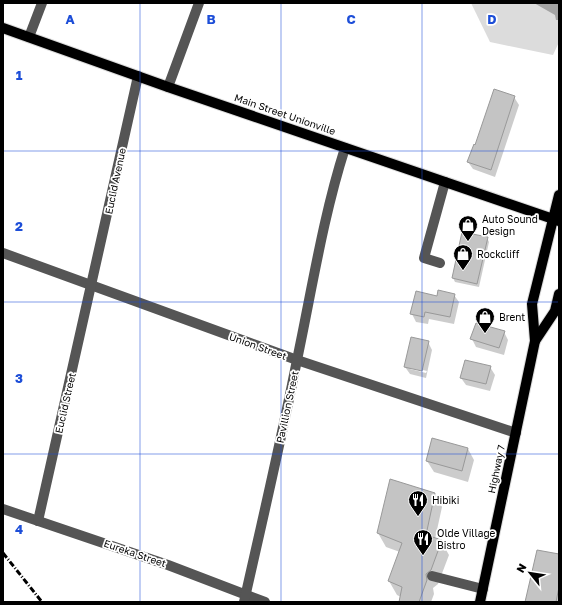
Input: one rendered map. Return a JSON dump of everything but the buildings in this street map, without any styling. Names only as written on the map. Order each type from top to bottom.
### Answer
[{"type":"main road","name":"Main Street Unionville","points":[[3,28],[168,87],[556,220]]},
{"type":"main road","name":"Highway 7","points":[[480,602],[535,341],[532,304],[556,220],[559,195]]},
{"type":"main road","name":"Highway 7","points":[[535,341],[555,311],[559,294]]},
{"type":"street","points":[[29,37],[42,3]]},
{"type":"street","points":[[168,87],[199,3]]},
{"type":"street","name":"Euclid Avenue","points":[[92,285],[138,76]]},
{"type":"street","name":"Pavillion Street","points":[[245,599],[297,360],[325,221],[334,183],[345,148]]},
{"type":"street","points":[[440,263],[424,258],[445,182]]},
{"type":"street","name":"Union Street","points":[[3,253],[297,360],[516,433]]},
{"type":"street","name":"Euclid Street","points":[[38,521],[92,285]]},
{"type":"street","name":"Eureka Street","points":[[3,509],[168,565],[245,599],[265,602]]},
{"type":"street","points":[[432,576],[483,589]]},
{"type":"shaded area","points":[[471,3],[559,3],[559,42],[553,55],[490,42]]},
{"type":"shaded area","points":[[534,3],[559,3],[559,20],[556,20],[555,15]]},
{"type":"railway","points":[[3,553],[42,602]]},
{"type":"place","name":"Auto Sound Design","points":[[468,242]]},
{"type":"place","name":"Rockcliff","points":[[463,271]]},
{"type":"place","name":"Brent","points":[[485,334]]},
{"type":"place","name":"Hibiki","points":[[418,517]]},
{"type":"place","name":"Olde Village Bistro","points":[[423,556]]}]
